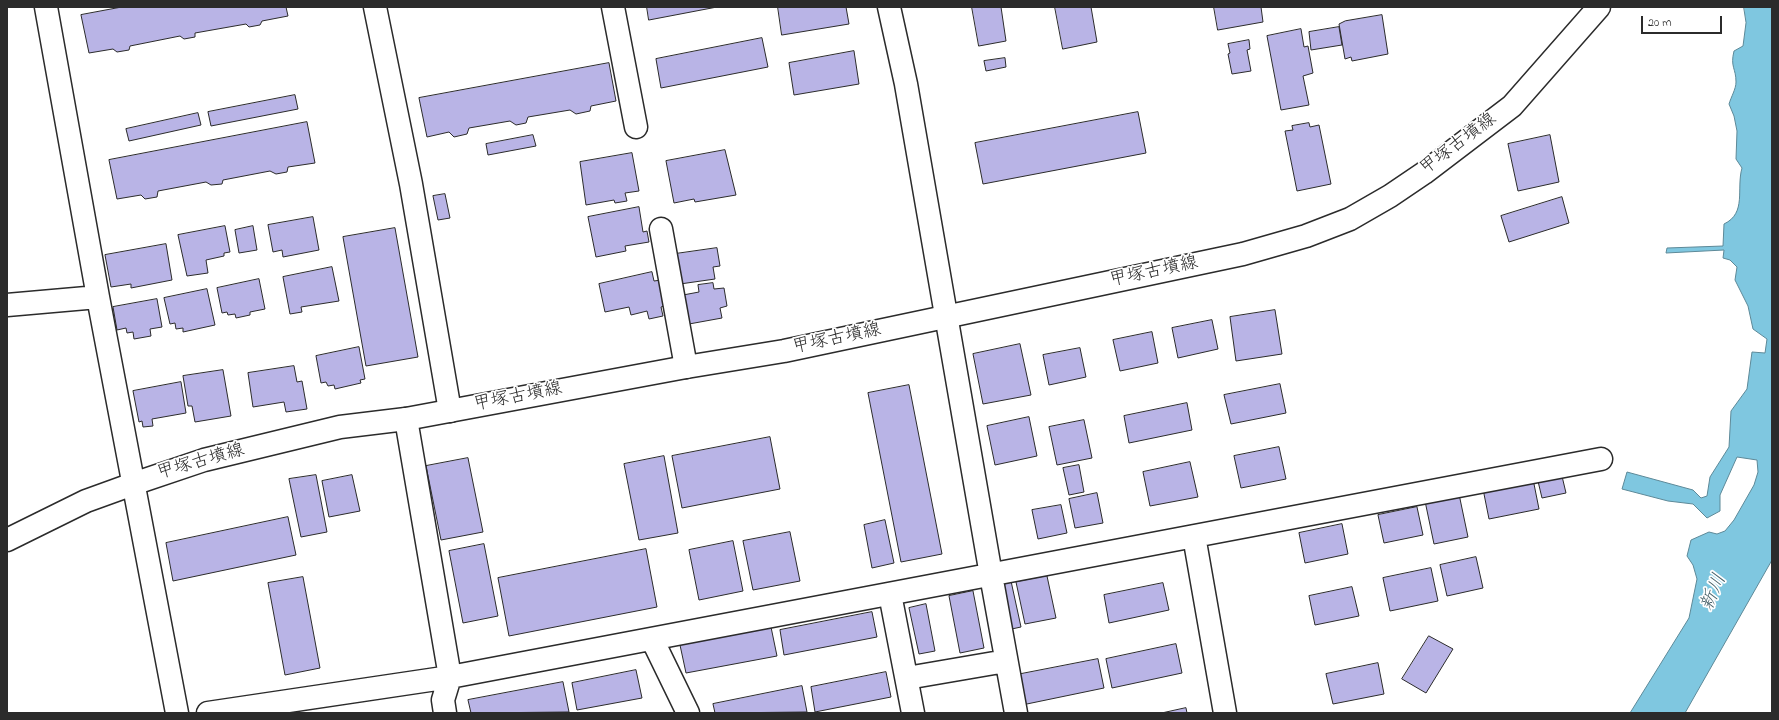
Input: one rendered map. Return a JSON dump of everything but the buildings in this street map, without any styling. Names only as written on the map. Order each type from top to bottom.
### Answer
[{"type":"street","points":[[46,7],[98,298],[176,713]]},
{"type":"street","points":[[375,7],[411,184],[450,411]]},
{"type":"street","points":[[613,7],[636,127]]},
{"type":"street","points":[[889,7],[906,84],[1016,713]]},
{"type":"street","name":"甲塚古墳線","points":[[7,540],[86,502],[133,484],[204,460],[340,427],[450,411],[686,367],[784,351],[1243,254],[1306,236],[1350,220],[1390,196],[1424,173],[1512,106],[1599,7]]},
{"type":"street","points":[[661,229],[686,367]]},
{"type":"street","points":[[7,305],[98,298]]},
{"type":"street","points":[[406,418],[450,677],[443,700],[445,713]]},
{"type":"street","points":[[208,713],[450,677],[1601,459]]},
{"type":"street","points":[[1194,536],[1225,713]]},
{"type":"street","points":[[890,594],[913,713]]},
{"type":"street","points":[[652,639],[688,713]]},
{"type":"street","points":[[907,678],[1006,661]]},
{"type":"water","name":"新川","points":[[1744,7],[1772,7],[1772,560],[1685,713],[1630,713],[1689,618],[1697,579],[1693,565],[1687,556],[1691,540],[1709,532],[1717,534],[1725,531],[1734,520],[1754,485],[1758,472],[1757,460],[1737,457],[1720,495],[1720,511],[1707,518],[1693,504],[1668,501],[1622,489],[1627,472],[1693,490],[1701,498],[1707,496],[1710,477],[1729,447],[1731,411],[1747,389],[1752,352],[1765,353],[1767,339],[1753,329],[1748,306],[1735,280],[1737,267],[1730,260],[1723,258],[1724,250],[1666,253],[1667,248],[1723,246],[1724,224],[1736,214],[1742,168],[1736,159],[1737,131],[1734,116],[1729,104],[1736,85],[1733,64],[1734,51],[1743,46],[1746,23]]}]
